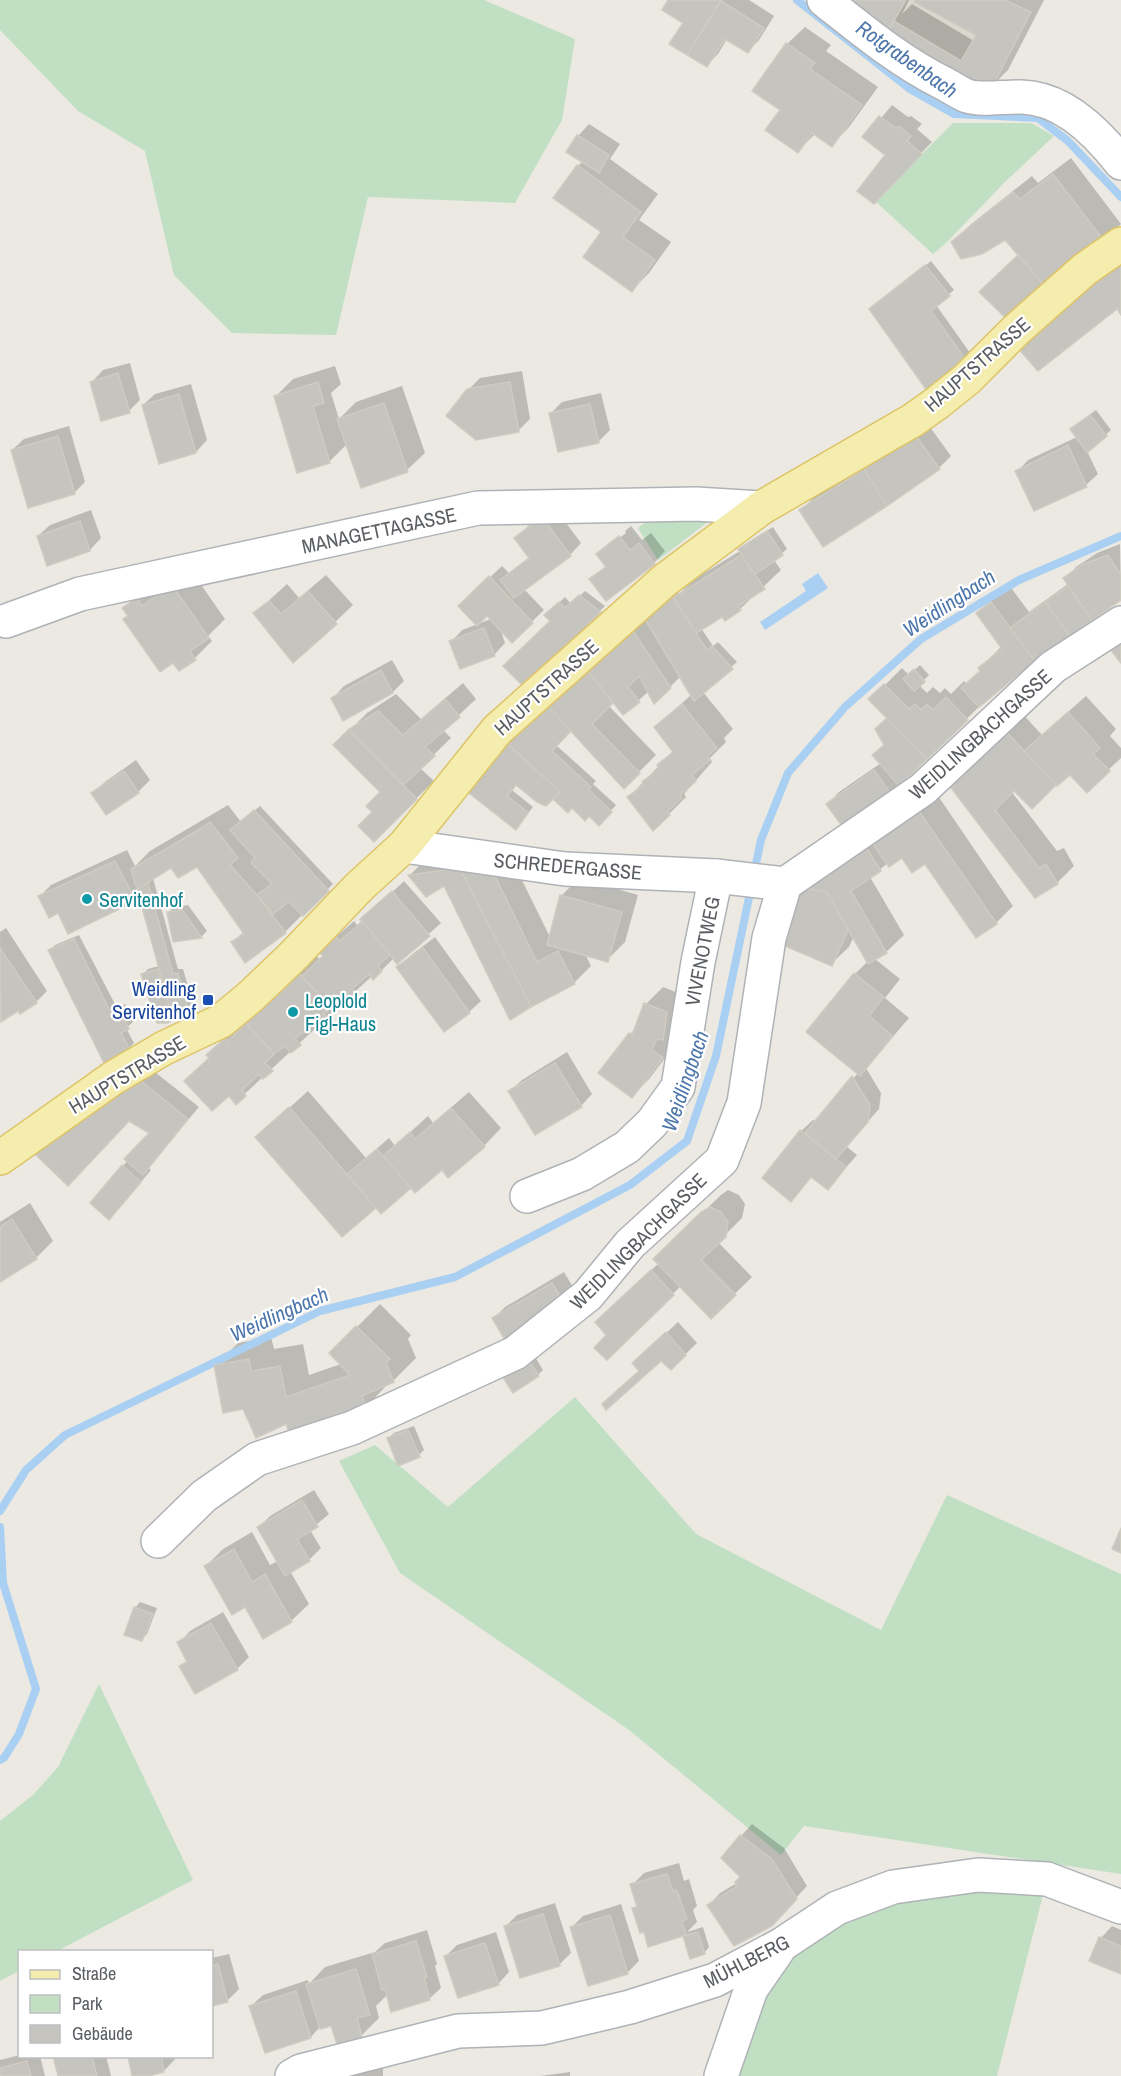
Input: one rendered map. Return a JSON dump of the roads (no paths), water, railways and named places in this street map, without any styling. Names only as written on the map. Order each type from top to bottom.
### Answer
[{"type":"main road","name":"HAUPTSTRASSE","points":[[0,1158],[113,1078],[164,1048],[221,1021],[265,984],[360,886],[404,846],[497,730],[665,580],[761,508],[913,420],[937,403],[967,379],[1016,330],[1085,269],[1121,244]]},
{"type":"street","points":[[824,0],[893,54],[967,96],[1032,97],[1064,110],[1092,131],[1121,163]]},
{"type":"street","name":"MANAGETTAGASSE","points":[[6,621],[80,594],[478,508],[696,504],[761,508]]},
{"type":"street","name":"WEIDLINGBACHGASSE","points":[[158,1541],[204,1496],[257,1459],[352,1428],[515,1353],[588,1295],[630,1244],[722,1160],[744,1103],[775,883],[923,789],[1053,667],[1121,623]]},
{"type":"street","name":"SCHREDERGASSE","points":[[404,846],[566,870],[724,876],[775,883]]},
{"type":"street","name":"VIVENOTWEG","points":[[527,1196],[582,1174],[627,1147],[652,1123],[678,1087],[698,962],[724,876]]},
{"type":"street","name":"MÜHLBERG","points":[[292,2076],[301,2071],[458,2031],[542,2028],[630,2007],[715,1980],[781,1946],[837,1908],[893,1887],[978,1875],[1047,1879],[1121,1907]]},
{"type":"street","points":[[721,2076],[751,1989],[781,1946]]},
{"type":"water","points":[[818,573],[828,588],[765,630],[760,622],[806,591],[802,584]]},
{"type":"waterway","name":"Rotgrabenbach","points":[[797,0],[910,89],[954,114],[1038,118],[1068,141],[1121,197]]},
{"type":"waterway","name":"Weidlingbach","points":[[754,873],[761,840],[788,773],[845,707],[921,639],[1019,580],[1121,536]]},
{"type":"waterway","name":"Weidlingbach","points":[[0,1511],[26,1470],[65,1435],[320,1311],[455,1277],[630,1185],[687,1141],[716,1056],[751,888]]},
{"type":"waterway","name":"Weidlingbach","points":[[0,1527],[3,1583],[36,1689],[19,1734],[4,1758],[0,1760]]},
{"type":"place","name":"Servitenhof","points":[[87,899]]},
{"type":"place","name":"Weidling Servitenhof","points":[[208,1000]]},
{"type":"place","name":"Leoplold Figl-Haus","points":[[293,1012]]}]
